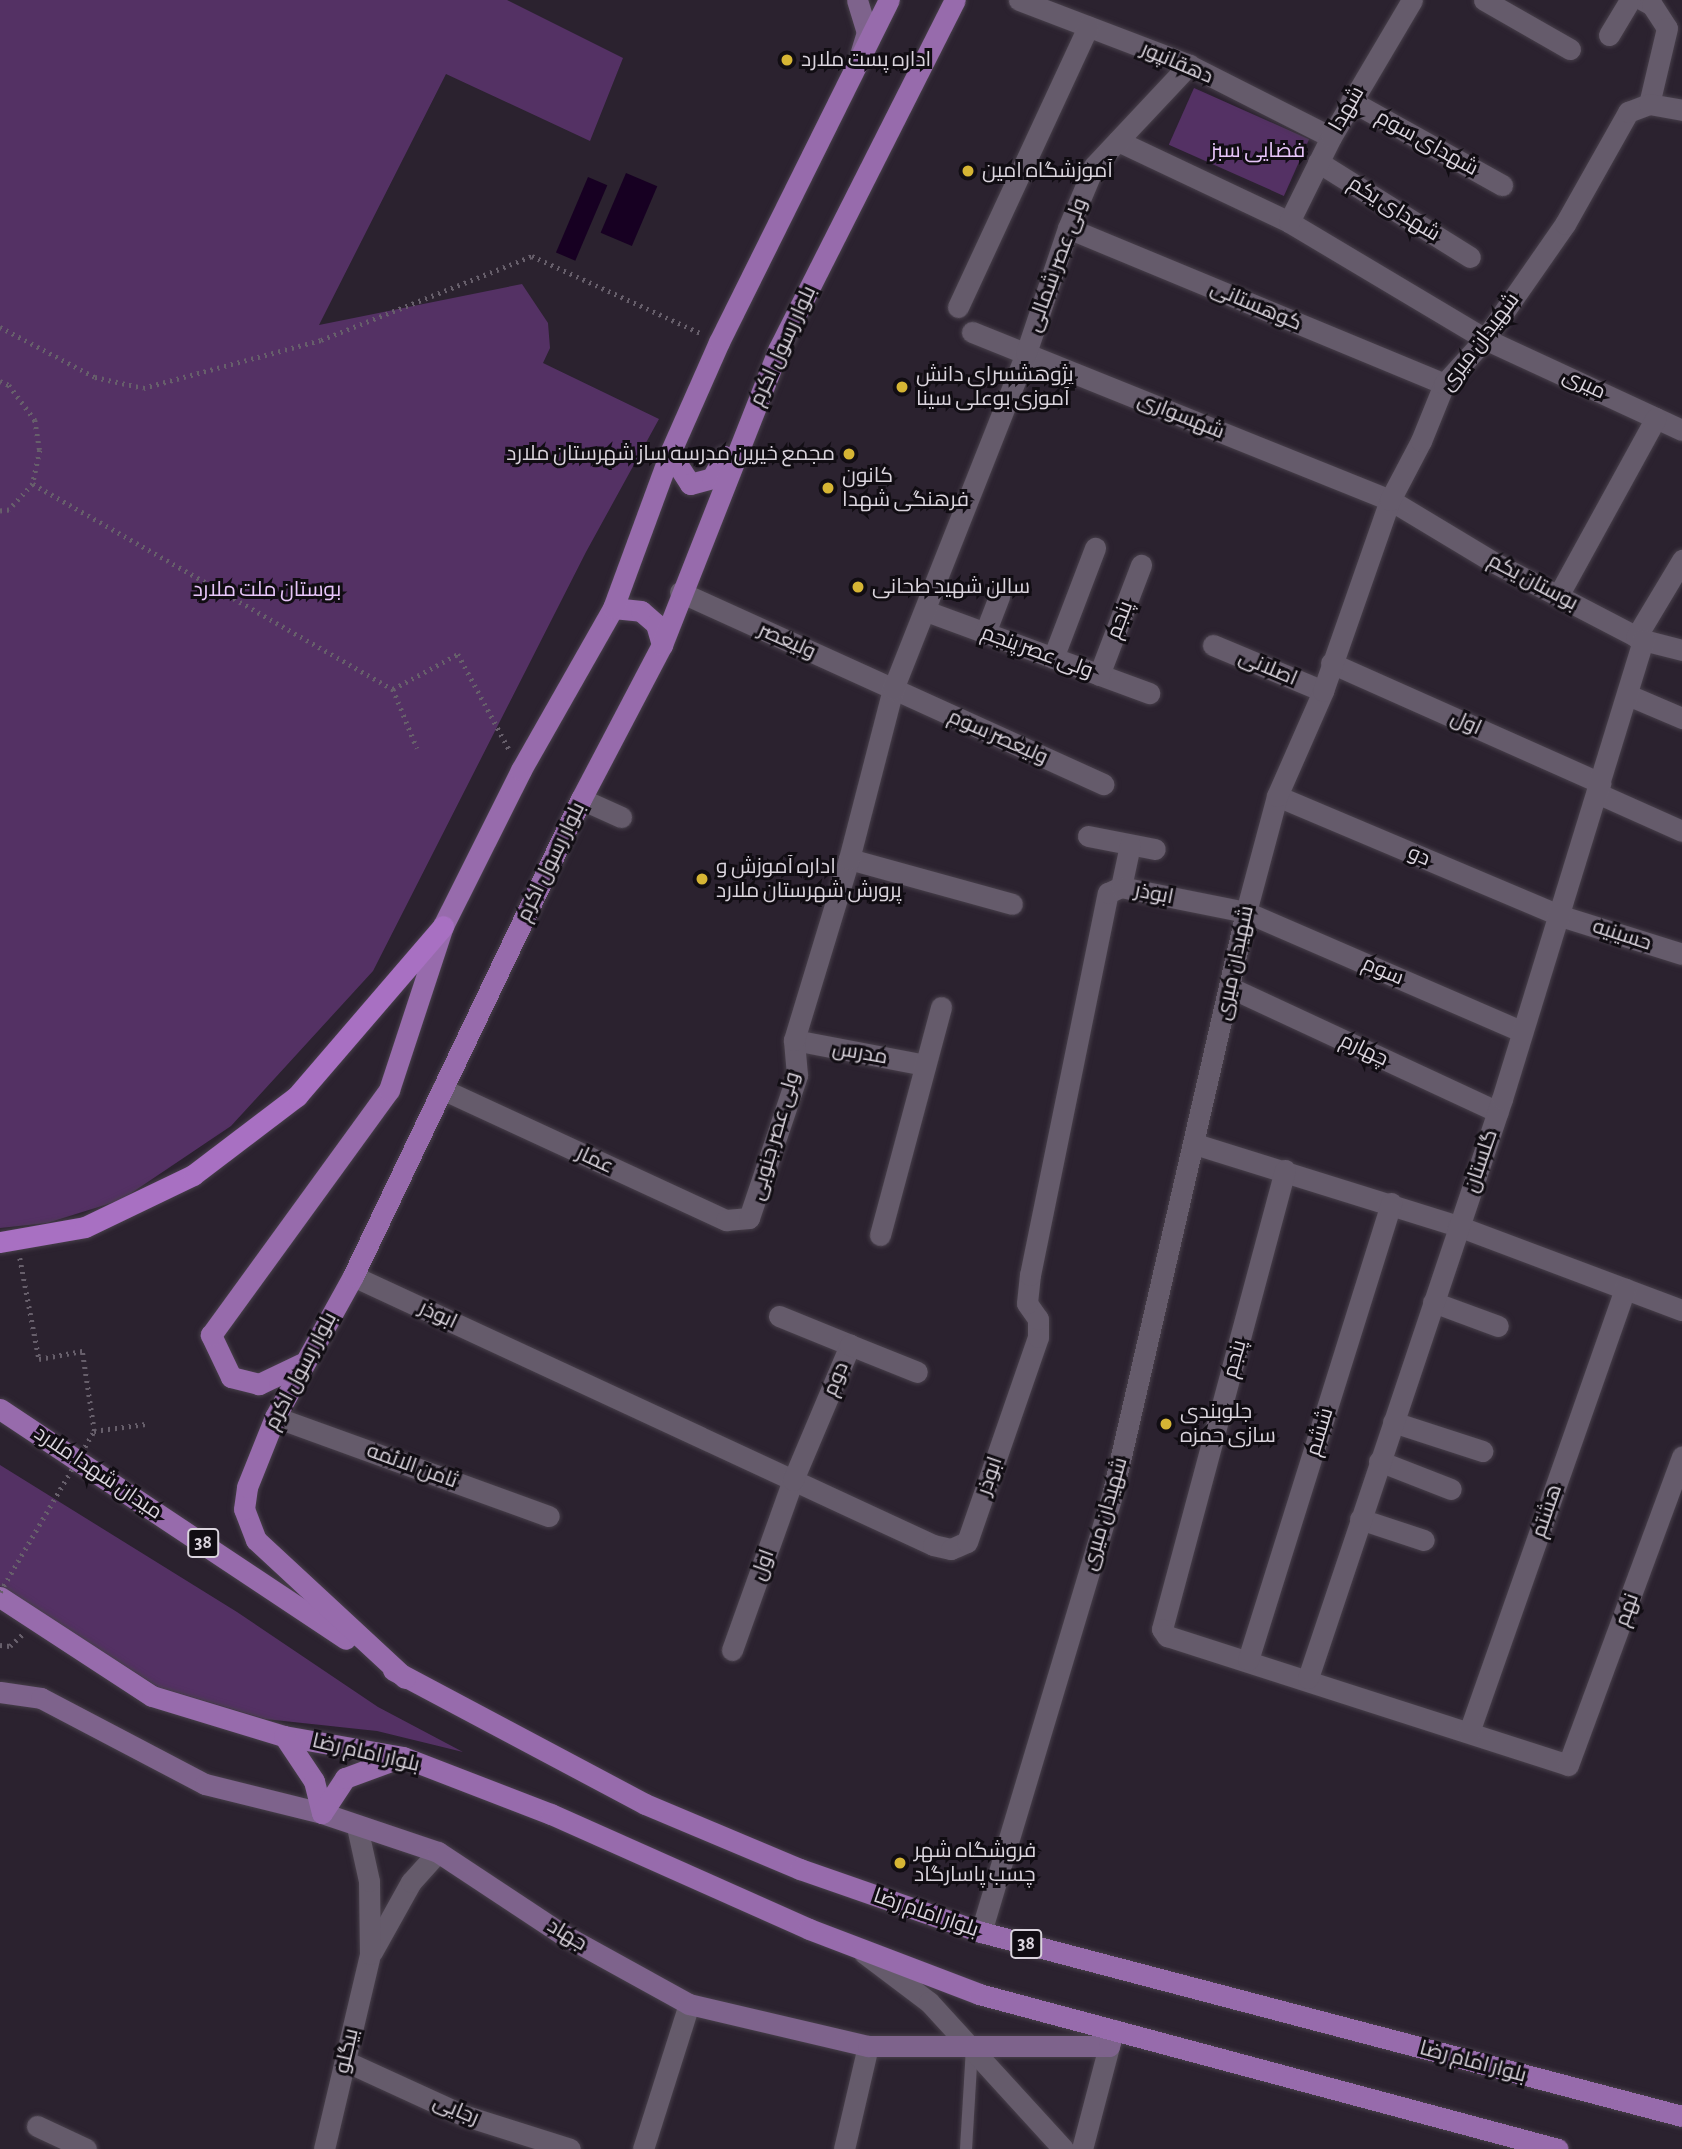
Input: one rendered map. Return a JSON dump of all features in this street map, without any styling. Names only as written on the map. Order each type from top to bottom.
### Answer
[{"type":"highway","points":[[8,1241],[85,1227],[194,1175],[297,1096],[443,926]]},
{"type":"main road","points":[[857,0],[867,32],[857,66]]},
{"type":"main road","points":[[301,1364],[259,1384],[231,1377],[211,1335],[220,1318],[389,1090],[443,926],[521,770],[613,608],[670,453],[719,342],[889,0]]},
{"type":"main road","name":"بلوار رسول اکرم","points":[[405,1678],[256,1540],[244,1509],[247,1487],[275,1417],[301,1364],[353,1276],[581,799],[662,645],[680,592],[778,350],[955,0]]},
{"type":"main road","points":[[670,453],[690,484],[712,478],[778,350]]},
{"type":"main road","points":[[613,608],[641,611],[656,624],[662,645]]},
{"type":"main road","name":"میدان شهدا ملارد","points":[[0,1409],[405,1678]]},
{"type":"main road","points":[[0,1595],[152,1696],[284,1736],[314,1781],[322,1813]]},
{"type":"main road","name":"بلوار امام رضا","points":[[405,1678],[645,1804],[800,1869],[981,1932],[1682,2116]]},
{"type":"main road","name":"جهاد","points":[[0,1692],[41,1698],[205,1784],[322,1813],[438,1853],[562,1934],[689,2004],[868,2046],[972,2047],[1112,2038]]},
{"type":"main road","name":"بلوار امام رضا","points":[[284,1736],[403,1757],[551,1814],[853,1946],[979,1994],[1112,2038],[1558,2149]]},
{"type":"main road","points":[[322,1813],[345,1778],[403,1757]]},
{"type":"street","name":"دهقانپور","points":[[1018,0],[1189,65],[1331,137]]},
{"type":"street","name":"شهدا","points":[[1289,222],[1331,137],[1412,0]]},
{"type":"street","points":[[1484,0],[1570,49]]},
{"type":"street","points":[[1609,35],[1630,0]]},
{"type":"street","points":[[1643,0],[1652,5],[1667,28],[1649,104],[1682,110]]},
{"type":"street","points":[[958,307],[1088,27]]},
{"type":"street","name":"ولی عصر شمالی","points":[[893,689],[1026,353],[1068,228],[1094,166],[1189,65]]},
{"type":"street","name":"شهدای سوم","points":[[1352,102],[1502,185]]},
{"type":"street","name":"شهیدان میری","points":[[981,1932],[1113,1491],[1231,988],[1246,912],[1277,796],[1323,691],[1390,500],[1421,441],[1444,384],[1485,339],[1565,224],[1628,112],[1649,104]]},
{"type":"street","points":[[1118,141],[1289,222],[1485,339]]},
{"type":"street","name":"شهدای یکم","points":[[1318,162],[1471,257]]},
{"type":"street","name":"کوهستانی","points":[[1068,228],[1444,384]]},
{"type":"street","name":"شهسواری","points":[[972,332],[1390,500]]},
{"type":"street","name":"میری","points":[[1485,339],[1682,430]]},
{"type":"street","points":[[1558,596],[1656,418]]},
{"type":"street","name":"بوستان یکم","points":[[1390,500],[1558,596],[1640,638],[1682,650]]},
{"type":"street","points":[[1053,658],[1095,548]]},
{"type":"street","name":"گلستان","points":[[1308,1678],[1561,916],[1628,695],[1640,638],[1682,560]]},
{"type":"street","name":"پنجم","points":[[1099,675],[1140,565]]},
{"type":"street","name":"ولیعصر","points":[[680,592],[893,689]]},
{"type":"street","points":[[985,633],[999,596]]},
{"type":"street","name":"ولی عصر پنجم","points":[[926,611],[1149,693]]},
{"type":"street","name":"اصلانی","points":[[1213,645],[1323,691]]},
{"type":"street","name":"اول","points":[[1331,663],[1598,788],[1682,831]]},
{"type":"street","name":"ولیعصر سوم","points":[[893,689],[1103,784]]},
{"type":"street","name":"ولی عصر جنوبی","points":[[749,1218],[797,1075],[794,1041],[849,859],[893,689]]},
{"type":"street","points":[[1628,695],[1682,718]]},
{"type":"street","name":"دو","points":[[1277,796],[1561,916]]},
{"type":"street","points":[[581,799],[621,817]]},
{"type":"street","points":[[1088,836],[1155,849]]},
{"type":"street","points":[[1121,887],[1130,845]]},
{"type":"street","points":[[849,859],[1012,904]]},
{"type":"street","name":"ابوذر","points":[[353,1276],[933,1545],[951,1549],[967,1542],[1038,1337],[1038,1319],[1027,1303],[1030,1275],[1108,893],[1121,887],[1246,912]]},
{"type":"street","name":"سوم","points":[[1246,912],[1521,1031]]},
{"type":"street","name":"حسینیه","points":[[1561,916],[1682,954]]},
{"type":"street","name":"چهارم","points":[[1231,988],[1498,1112]]},
{"type":"street","points":[[880,1235],[941,1007]]},
{"type":"street","name":"مدرس","points":[[794,1041],[925,1065]]},
{"type":"street","name":"عمار","points":[[442,1089],[726,1220],[749,1218]]},
{"type":"street","points":[[1195,1144],[1391,1203],[1682,1310]]},
{"type":"street","name":"پنجم","points":[[1248,1660],[1167,1636],[1162,1629],[1284,1170]]},
{"type":"street","name":"ششم","points":[[1248,1660],[1391,1203]]},
{"type":"street","name":"هشتم","points":[[1469,1732],[1625,1289]]},
{"type":"street","points":[[1433,1302],[1498,1325]]},
{"type":"street","points":[[779,1317],[850,1345]]},
{"type":"street","name":"دوم","points":[[793,1480],[850,1345],[918,1372]]},
{"type":"street","name":"ثامن الائمه","points":[[275,1417],[549,1516]]},
{"type":"street","points":[[1393,1422],[1482,1451]]},
{"type":"street","name":"نهم","points":[[1469,1732],[1564,1765],[1572,1763],[1682,1456]]},
{"type":"street","points":[[1379,1461],[1451,1489]]},
{"type":"street","name":"اول","points":[[732,1650],[793,1480]]},
{"type":"street","points":[[1360,1519],[1424,1540]]},
{"type":"street","points":[[1248,1660],[1469,1732]]},
{"type":"street","points":[[357,1827],[369,1881],[370,1954]]},
{"type":"street","points":[[370,1954],[411,1882],[438,1853]]},
{"type":"street","points":[[853,1946],[929,2002],[1063,2149]]},
{"type":"street","name":"بیگلو","points":[[324,2149],[370,1954]]},
{"type":"street","points":[[643,2149],[689,2004]]},
{"type":"street","points":[[1082,2149],[1112,2038]]},
{"type":"street","points":[[844,2149],[868,2046]]},
{"type":"street","name":"رجایی","points":[[345,2061],[463,2115],[570,2149]]},
{"type":"street","points":[[37,2126],[86,2149]]},
{"type":"lane","points":[[966,2149],[972,2047]]},
{"type":"path","points":[[0,327],[95,377],[143,388],[321,340],[532,256],[719,342]]},
{"type":"path","points":[[0,381],[9,385],[35,420],[40,450],[33,484],[9,510],[0,511]]},
{"type":"path","points":[[33,484],[393,690],[417,748]]},
{"type":"path","points":[[393,690],[458,654],[521,770]]},
{"type":"path","points":[[0,1595],[94,1431],[82,1351],[39,1359],[8,1241]]},
{"type":"path","points":[[94,1431],[146,1424]]},
{"type":"path","points":[[0,1645],[10,1646]]},
{"type":"green space","name":"بوستان ملت ملارد","points":[[0,0],[507,0],[623,58],[590,141],[446,74],[319,325],[522,284],[548,323],[550,348],[543,363],[659,419],[586,552],[373,971],[231,1126],[121,1200],[47,1223],[0,1228]]},
{"type":"green space","name":"فضایی سبز","points":[[1194,88],[1309,139],[1284,196],[1169,145]]},
{"type":"green space","points":[[0,1465],[237,1612],[378,1707],[463,1752],[377,1731],[265,1719],[158,1687],[0,1586]]},
{"type":"shaded area","points":[[626,173],[657,186],[632,246],[601,233]]},
{"type":"shaded area","points":[[588,177],[607,185],[575,261],[556,252]]},
{"type":"place","name":"اداره پست ملارد","points":[[787,60]]},
{"type":"place","name":"آموزشگاه امین","points":[[968,171]]},
{"type":"place","name":"پژوهشسرای دانش آموزی بوعلی سینا","points":[[902,387]]},
{"type":"place","name":"مجمع خیرین مدرسه ساز شهرستان ملارد","points":[[849,454]]},
{"type":"place","name":"کانون فرهنگی شهدا","points":[[828,488]]},
{"type":"place","name":"سالن شهید طحانی","points":[[858,587]]},
{"type":"place","name":"اداره آموزش و پرورش شهرستان ملارد","points":[[702,879]]},
{"type":"place","name":"جلوبندی سازی حمزه","points":[[1166,1424]]},
{"type":"place","name":"فروشگاه شهر چسب پاسارگاد","points":[[900,1863]]}]
